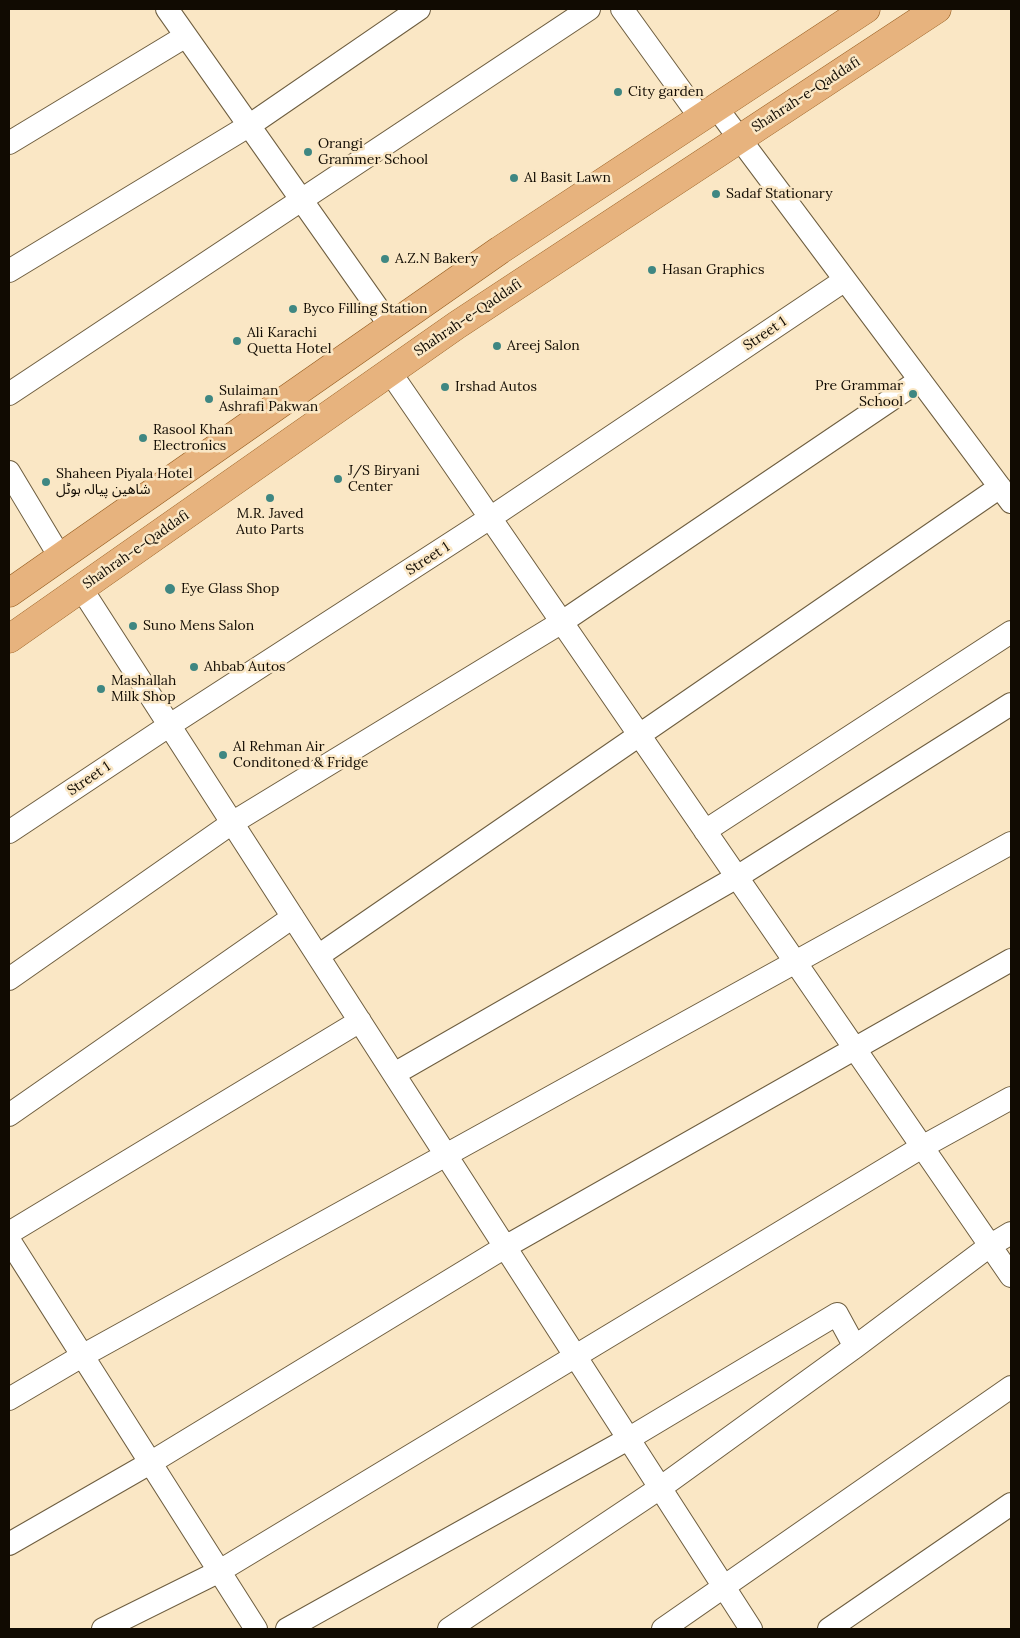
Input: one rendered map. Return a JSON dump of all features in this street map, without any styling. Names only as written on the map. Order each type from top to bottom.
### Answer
[{"type":"main road","points":[[9,593],[500,250],[866,9]]},
{"type":"main road","name":"Shahrah-e-Qaddafi","points":[[9,639],[457,324],[937,9]]},
{"type":"street","points":[[167,9],[391,327]]},
{"type":"street","points":[[9,270],[250,125],[419,9]]},
{"type":"street","points":[[9,394],[588,9]]},
{"type":"street","points":[[318,956],[639,735],[1006,495],[739,139],[708,112],[622,9]]},
{"type":"street","points":[[9,142],[186,36]]},
{"type":"street","name":"Street 1","points":[[9,832],[170,725],[490,518],[845,280]]},
{"type":"street","points":[[390,372],[1011,1276]]},
{"type":"street","points":[[9,979],[232,823],[562,622],[920,380]]},
{"type":"street","points":[[9,472],[60,557]]},
{"type":"street","points":[[82,588],[751,1629]]},
{"type":"street","points":[[705,831],[1011,632]]},
{"type":"street","points":[[394,1074],[737,877],[1011,704]]},
{"type":"street","points":[[9,1399],[82,1356],[1011,842]]},
{"type":"street","points":[[9,1115],[293,917]]},
{"type":"street","points":[[9,1544],[150,1464],[505,1247],[1011,960]]},
{"type":"street","points":[[9,1233],[360,1021]]},
{"type":"street","points":[[103,1629],[218,1572],[922,1147],[1011,1098]]},
{"type":"street","points":[[448,1629],[660,1488],[856,1347],[990,1245],[1011,1233]]},
{"type":"street","points":[[9,1240],[218,1572],[256,1629]]},
{"type":"street","points":[[287,1629],[628,1439],[837,1314],[856,1347]]},
{"type":"street","points":[[663,1629],[1011,1387]]},
{"type":"street","points":[[829,1629],[1011,1504]]},
{"type":"place","name":"City garden","points":[[618,92]]},
{"type":"place","name":"Orangi Grammer School","points":[[308,152]]},
{"type":"place","name":"Al Basit Lawn","points":[[514,178]]},
{"type":"place","name":"Sadaf Stationary","points":[[716,194]]},
{"type":"place","name":"A.Z.N Bakery","points":[[385,259]]},
{"type":"place","name":"Hasan Graphics","points":[[652,270]]},
{"type":"place","name":"Byco Filling Station","points":[[293,309]]},
{"type":"place","name":"Ali Karachi Quetta Hotel","points":[[237,341]]},
{"type":"place","name":"Areej Salon","points":[[497,346]]},
{"type":"place","name":"Irshad Autos","points":[[445,387]]},
{"type":"place","name":"Pre Grammar School","points":[[913,394]]},
{"type":"place","name":"Sulaiman Ashrafi Pakwan","points":[[209,399]]},
{"type":"place","name":"Rasool Khan Electronics","points":[[143,438]]},
{"type":"place","name":"J/S Biryani Center","points":[[338,479]]},
{"type":"place","name":"Shaheen Piyala Hotel شاھین پیالہ ہوٹل","points":[[46,482]]},
{"type":"place","name":"M.R. Javed Auto Parts","points":[[270,498]]},
{"type":"place","name":"Eye Glass Shop","points":[[170,589]]},
{"type":"place","name":"Suno Mens Salon","points":[[133,626]]},
{"type":"place","name":"Ahbab Autos","points":[[194,667]]},
{"type":"place","name":"Mashallah Milk Shop","points":[[101,689]]},
{"type":"place","name":"Al Rehman Air Conditoned & Fridge","points":[[223,755]]}]
